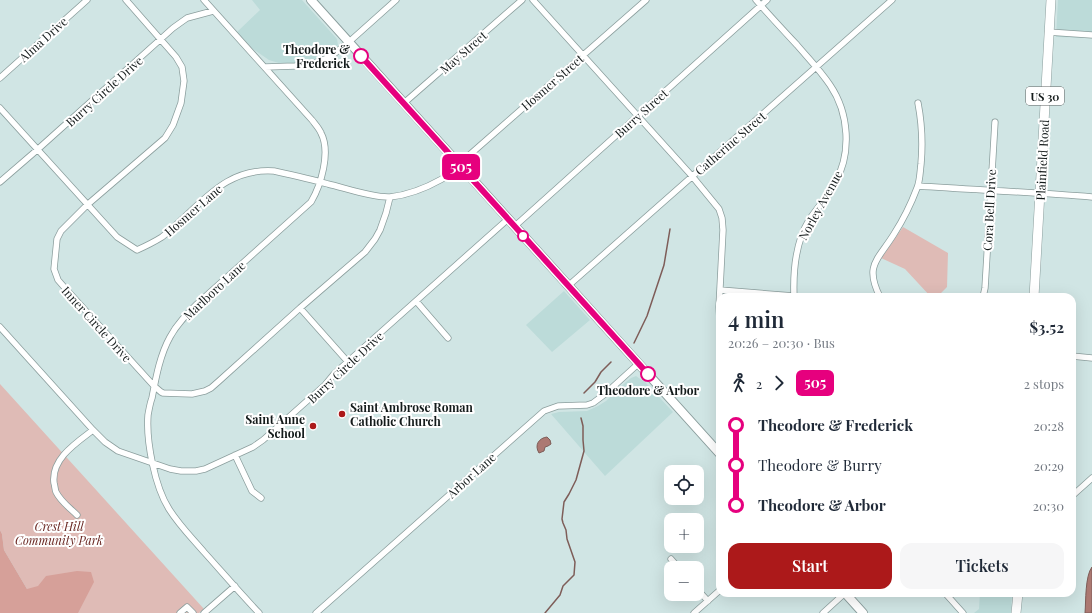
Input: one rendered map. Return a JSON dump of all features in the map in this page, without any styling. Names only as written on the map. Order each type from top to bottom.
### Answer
[{"type":"main road","points":[[311,0],[716,450]]},
{"type":"main road","name":"Plainfield Road","points":[[1034,293],[1050,0]]},
{"type":"main road","points":[[849,597],[863,613]]},
{"type":"main road","points":[[1016,613],[1018,597]]},
{"type":"street","name":"Alma Drive","points":[[0,78],[87,0]]},
{"type":"street","name":"Inner Circle Drive","points":[[126,0],[176,57],[182,67],[184,81],[181,104],[174,125],[165,138],[87,205],[63,228],[58,235],[56,245],[55,272],[56,276],[65,288],[161,392],[185,394],[198,393],[211,388],[368,248],[380,230],[390,197]]},
{"type":"street","name":"Marlboro Lane","points":[[204,0],[312,120],[322,134],[325,147],[324,163],[320,182],[316,194],[311,202],[197,304],[181,321],[171,336],[166,345],[154,386],[148,415],[149,437],[153,463],[160,490],[169,508],[188,534],[259,613]]},
{"type":"street","points":[[265,67],[312,64],[330,57],[396,0]]},
{"type":"street","name":"May Street","points":[[404,103],[522,0]]},
{"type":"street","points":[[533,0],[692,176],[719,209],[722,218],[723,230],[720,293]]},
{"type":"street","name":"Hosmer Street","points":[[459,164],[646,0]]},
{"type":"street","name":"Norley Avenue","points":[[756,0],[817,67],[831,85],[841,107],[846,128],[846,150],[842,169],[835,184],[809,221],[799,240],[794,293]]},
{"type":"street","name":"Burry Street","points":[[515,226],[767,0]]},
{"type":"street","name":"Catherine Street","points":[[568,286],[892,0]]},
{"type":"street","name":"Burry Circle Drive","points":[[0,182],[173,28],[187,18],[213,11]]},
{"type":"street","points":[[1048,32],[1092,35]]},
{"type":"street","points":[[878,293],[874,285],[872,272],[875,260],[893,235],[907,211],[918,186],[922,147],[922,124],[918,103]]},
{"type":"street","name":"Hosmer Lane","points":[[0,108],[117,237],[137,250],[149,245],[163,236],[215,190],[239,175],[260,171],[274,171],[358,192],[390,197],[427,188],[442,179],[459,164]]},
{"type":"street","name":"Cora Bell Drive","points":[[984,293],[995,122]]},
{"type":"street","points":[[918,186],[990,191],[1040,192],[1092,197]]},
{"type":"street","name":"Burry Circle Drive","points":[[0,327],[105,442],[118,451],[170,469],[196,471],[209,467],[235,455],[263,440],[325,385],[334,374],[508,219]]},
{"type":"street","points":[[720,290],[757,293]]},
{"type":"street","points":[[416,301],[448,338]]},
{"type":"street","points":[[300,308],[348,362]]},
{"type":"street","points":[[1076,356],[1092,358]]},
{"type":"street","name":"Arbor Lane","points":[[316,613],[544,411],[558,406],[587,405],[593,403],[638,364]]},
{"type":"street","points":[[78,515],[61,499],[55,491],[54,477],[58,464],[65,454],[93,430]]},
{"type":"street","points":[[235,455],[252,491],[260,498]]},
{"type":"street","points":[[1076,492],[1092,478]]},
{"type":"street","points":[[204,613],[235,586]]},
{"type":"street","points":[[694,613],[716,594]]},
{"type":"street","points":[[704,597],[708,601]]},
{"type":"street","points":[[823,613],[841,597]]},
{"type":"street","points":[[949,597],[963,613]]},
{"type":"street","points":[[180,613],[187,607],[193,613]]},
{"type":"shaded area","points":[[252,0],[302,0],[337,39],[338,45],[332,53],[315,61],[282,64],[269,60],[253,49],[237,32],[260,10]]},
{"type":"shaded area","points":[[1058,0],[1092,0],[1092,38],[1056,37]]},
{"type":"shaded area","points":[[564,291],[590,320],[552,352],[526,325]]},
{"type":"shaded area","points":[[636,376],[646,383],[673,412],[605,476],[551,414],[559,412],[587,411],[606,401],[626,382]]},
{"type":"shaded area","points":[[547,437],[551,444],[545,447],[544,451],[539,453],[537,447],[538,442]]},
{"type":"shaded area","points":[[0,530],[4,550],[27,589],[38,586],[46,576],[77,571],[91,572],[94,582],[78,613],[0,613]]},
{"type":"shaded area","points":[[1092,567],[1092,613],[1085,613],[1087,582]]},
{"type":"shaded area","points":[[980,597],[1012,597],[1011,613],[974,613],[979,609]]},
{"type":"green space","points":[[903,227],[948,253],[947,287],[941,293],[927,293],[905,269],[881,258]]},
{"type":"green space","name":"Crest Hill Community Park","points":[[0,384],[204,609],[199,613],[70,613],[27,589],[4,550],[0,530]]},
{"type":"waterway","points":[[634,343],[647,316],[664,265],[670,229]]},
{"type":"waterway","points":[[584,393],[611,362]]},
{"type":"waterway","points":[[545,613],[560,595],[563,586],[574,575],[575,562],[562,519],[564,502],[576,480],[584,451],[583,426],[581,418]]},
{"type":"bus line","name":"505","points":[[361,56],[648,374]]},
{"type":"place","name":"Theodore & Frederick","points":[[361,56]]},
{"type":"place","name":"Theodore & Arbor","points":[[648,374]]},
{"type":"place","name":"Saint Ambrose Roman Catholic Church","points":[[342,414]]},
{"type":"place","name":"Saint Anne School","points":[[313,426]]}]
